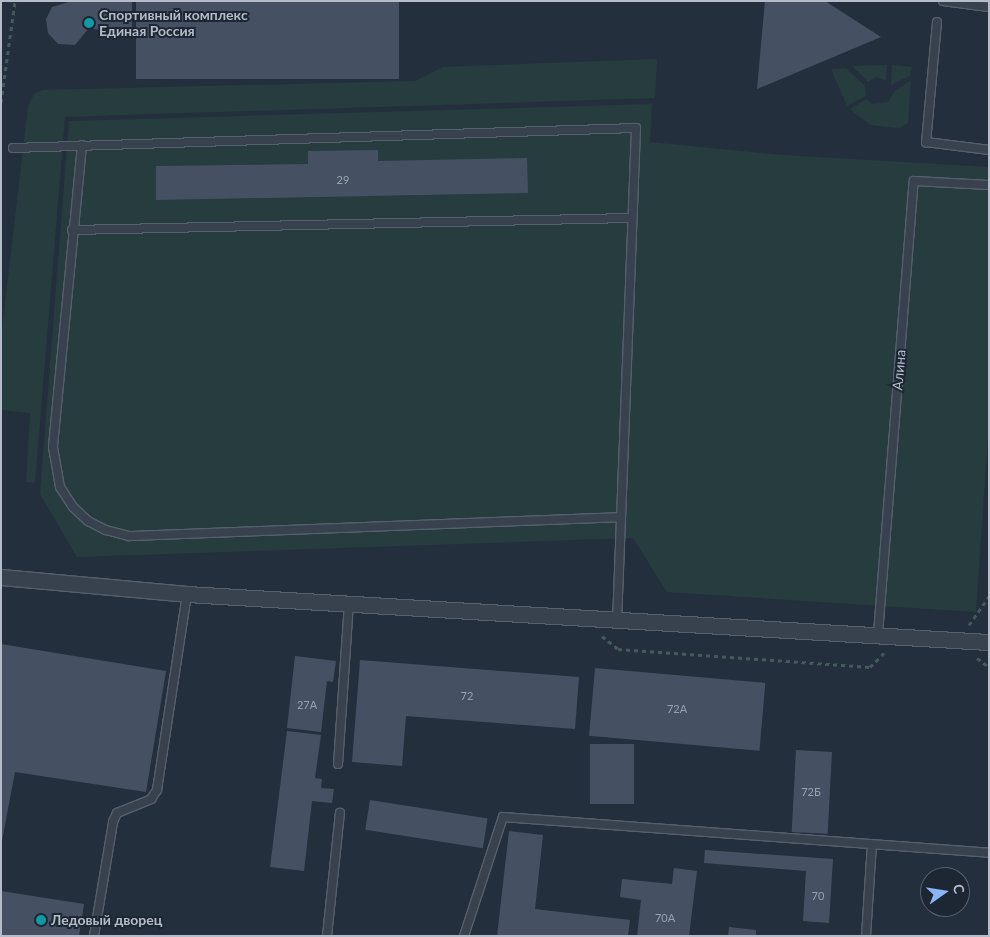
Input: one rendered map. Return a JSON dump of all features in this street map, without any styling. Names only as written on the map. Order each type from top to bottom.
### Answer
[{"type":"street","points":[[1,577],[187,594],[617,618],[989,642]]},
{"type":"lane","points":[[943,1],[989,8]]},
{"type":"lane","points":[[937,22],[926,142],[989,150]]},
{"type":"lane","points":[[13,148],[636,128],[617,618]]},
{"type":"lane","points":[[82,145],[72,230],[53,447],[54,466],[60,487],[73,507],[106,530],[129,536],[621,517]]},
{"type":"lane","name":"Алина","points":[[878,634],[914,181],[989,185]]},
{"type":"lane","points":[[72,230],[632,218]]},
{"type":"lane","points":[[94,936],[113,822],[117,813],[151,799],[157,790],[187,594]]},
{"type":"lane","points":[[338,764],[349,603]]},
{"type":"lane","points":[[327,936],[340,813]]},
{"type":"lane","points":[[464,936],[503,817],[989,853]]},
{"type":"lane","points":[[866,936],[872,844]]},
{"type":"path","points":[[1,102],[15,1]]},
{"type":"path","points":[[959,640],[989,596]]},
{"type":"green space","points":[[657,59],[655,98],[65,117],[35,483],[26,482],[30,413],[1,410],[1,338],[28,106],[34,94],[43,90],[415,81],[443,67]]},
{"type":"green space","points":[[887,65],[886,81],[876,77],[868,82],[852,66]]},
{"type":"green space","points":[[892,65],[912,67],[910,76],[891,85]]},
{"type":"green space","points":[[846,68],[865,86],[866,96],[847,106],[831,69]]},
{"type":"green space","points":[[911,80],[908,123],[899,128],[870,125],[850,109],[866,99],[873,104],[888,102],[894,92]]},
{"type":"green space","points":[[652,104],[650,142],[783,155],[989,167],[989,422],[976,612],[667,592],[633,538],[77,557],[40,494],[69,121]]},
{"type":"building","name":"Спортивный комплекс Единая Россия","points":[[72,1],[132,1],[132,36],[89,28],[75,45],[58,44],[48,33],[46,19],[52,7]]},
{"type":"building","points":[[136,1],[399,1],[399,79],[136,79]]},
{"type":"building","points":[[765,1],[825,1],[881,37],[757,89]]},
{"type":"building","points":[[378,150],[378,161],[527,158],[528,193],[156,200],[156,166],[308,164],[308,151]]},
{"type":"building","points":[[1,644],[166,671],[146,792],[15,772],[1,846]]},
{"type":"building","points":[[295,656],[336,661],[333,682],[327,681],[321,732],[287,728]]},
{"type":"building","points":[[360,660],[579,677],[575,729],[406,716],[402,766],[352,762]]},
{"type":"building","points":[[595,668],[765,683],[759,751],[589,736]]},
{"type":"building","points":[[287,731],[321,735],[315,778],[322,779],[321,788],[334,789],[332,803],[312,801],[304,871],[270,867]]},
{"type":"building","points":[[590,744],[634,744],[634,804],[590,804]]},
{"type":"building","points":[[796,750],[832,752],[828,834],[792,832]]},
{"type":"building","points":[[370,800],[488,819],[483,848],[365,830]]},
{"type":"building","points":[[509,831],[543,835],[535,909],[630,920],[628,936],[497,936]]},
{"type":"building","points":[[705,850],[833,859],[829,923],[803,921],[806,871],[704,863]]},
{"type":"building","points":[[674,868],[697,871],[689,936],[637,936],[641,900],[620,897],[622,879],[672,884]]},
{"type":"building","name":"Ледовый дворец","points":[[1,891],[84,904],[79,936],[1,936]]},
{"type":"building","points":[[729,927],[756,930],[756,936],[728,936]]},
{"type":"place","name":"Спортивный комплекс Единая Россия","points":[[89,23]]},
{"type":"place","name":"Ледовый дворец","points":[[41,920]]}]
